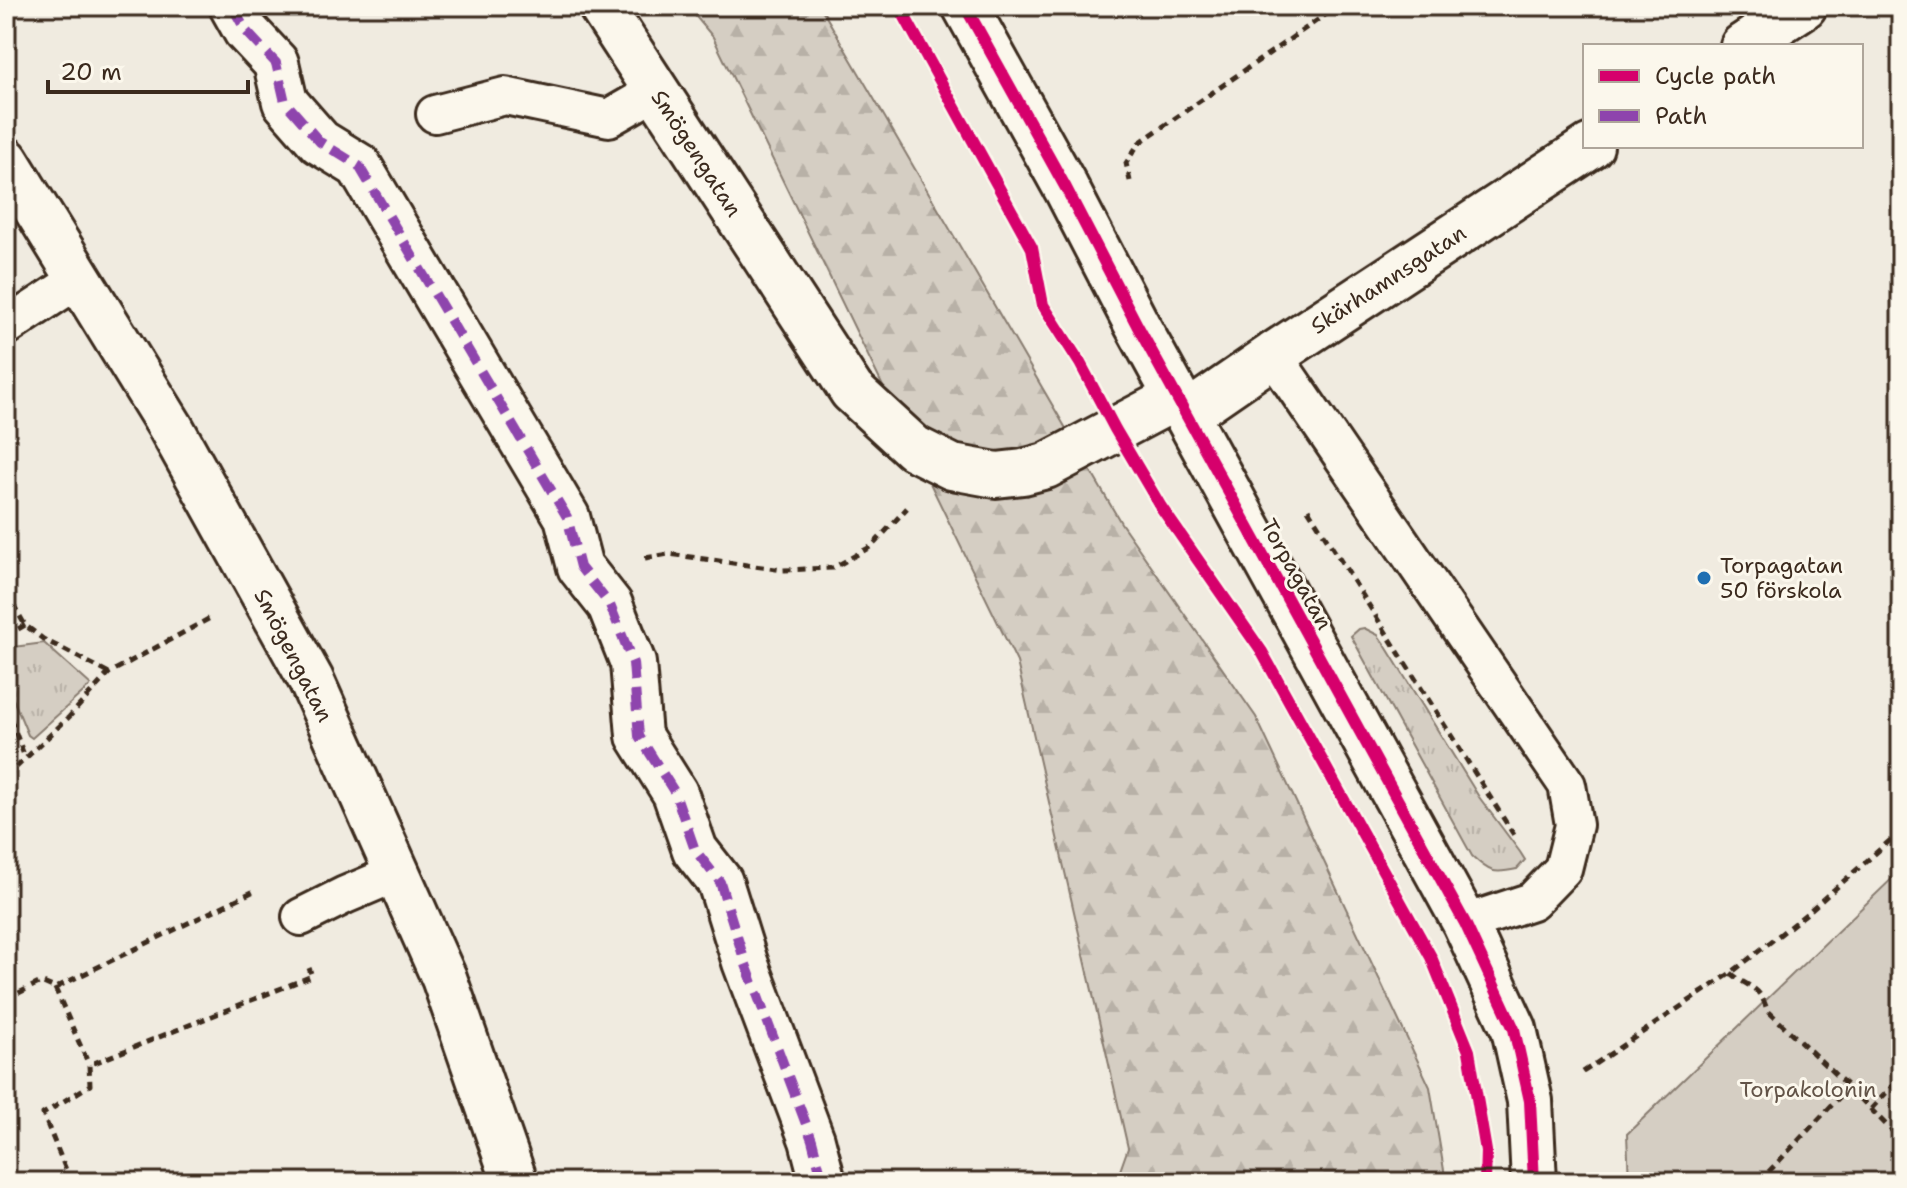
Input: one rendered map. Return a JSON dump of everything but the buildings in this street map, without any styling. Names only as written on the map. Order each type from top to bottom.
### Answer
[{"type":"street","points":[[232,6],[246,31],[276,63],[285,102],[320,142],[359,166],[567,517],[580,567],[610,605],[633,663],[639,736],[675,793],[695,850],[720,882],[745,962],[812,1140],[823,1182]]},
{"type":"street","name":"Smögengatan","points":[[601,6],[852,391],[914,448],[952,467],[996,475],[1023,472],[1046,466],[1182,406]]},
{"type":"street","name":"Torpagatan","points":[[965,6],[1465,923],[1514,1029],[1530,1101],[1534,1182]]},
{"type":"street","points":[[1746,44],[1804,6]]},
{"type":"street","name":"Skärhamnsgatan","points":[[1182,406],[1273,355],[1588,148]]},
{"type":"street","name":"Smögengatan","points":[[6,160],[170,426],[311,680],[444,978],[515,1182]]},
{"type":"lane","points":[[435,114],[505,96],[609,118],[656,91]]},
{"type":"lane","points":[[6,327],[79,279]]},
{"type":"lane","points":[[1273,355],[1567,785],[1574,825],[1563,869],[1532,901],[1465,923]]},
{"type":"lane","points":[[301,917],[397,873]]},
{"type":"path","points":[[6,382],[10,388],[6,391]]},
{"type":"path","points":[[638,559],[669,554],[783,570],[833,568],[872,546],[913,501]]},
{"type":"path","points":[[6,592],[25,625],[43,639],[109,673]]},
{"type":"path","points":[[6,777],[69,717],[109,673],[213,616]]},
{"type":"path","points":[[6,636],[25,625]]},
{"type":"path","points":[[6,706],[25,758]]},
{"type":"path","points":[[1530,1101],[1564,1084],[1731,973],[1806,914],[1901,831]]},
{"type":"path","points":[[55,988],[259,889]]},
{"type":"path","points":[[89,1065],[312,976],[307,962]]},
{"type":"path","points":[[1731,973],[1756,988],[1764,998],[1767,1010],[1901,1140]]},
{"type":"path","points":[[6,999],[41,982],[55,988],[89,1065],[90,1085],[43,1114],[71,1182]]},
{"type":"path","points":[[1871,1109],[1901,1077]]},
{"type":"path","points":[[1759,1182],[1849,1087]]},
{"type":"green space","points":[[687,6],[820,6],[1121,523],[1256,717],[1430,1087],[1446,1182],[1116,1182],[1128,1148],[1017,662],[713,37]]},
{"type":"green space","points":[[1364,628],[1378,635],[1385,645],[1479,797],[1520,852],[1525,860],[1517,869],[1493,871],[1472,856],[1351,636]]},
{"type":"green space","points":[[44,643],[91,685],[32,738],[6,682],[6,648]]},
{"type":"green space","name":"Torpakolonin","points":[[1901,870],[1901,1182],[1629,1182],[1627,1134]]},
{"type":"marked path","points":[[232,6],[246,31],[276,63],[285,102],[320,142],[359,166],[567,517],[580,567],[610,605],[633,663],[639,736],[675,793],[695,850],[720,882],[745,962],[812,1140],[823,1182]]},
{"type":"cycle path","points":[[899,6],[1032,248],[1043,305],[1080,363],[1161,507],[1262,652],[1431,957],[1469,1051],[1486,1151],[1485,1182]]},
{"type":"cycle path","points":[[965,6],[1465,923],[1514,1029],[1530,1101],[1534,1182]]},
{"type":"place","name":"Torpagatan 50 förskola","points":[[1704,578]]}]
